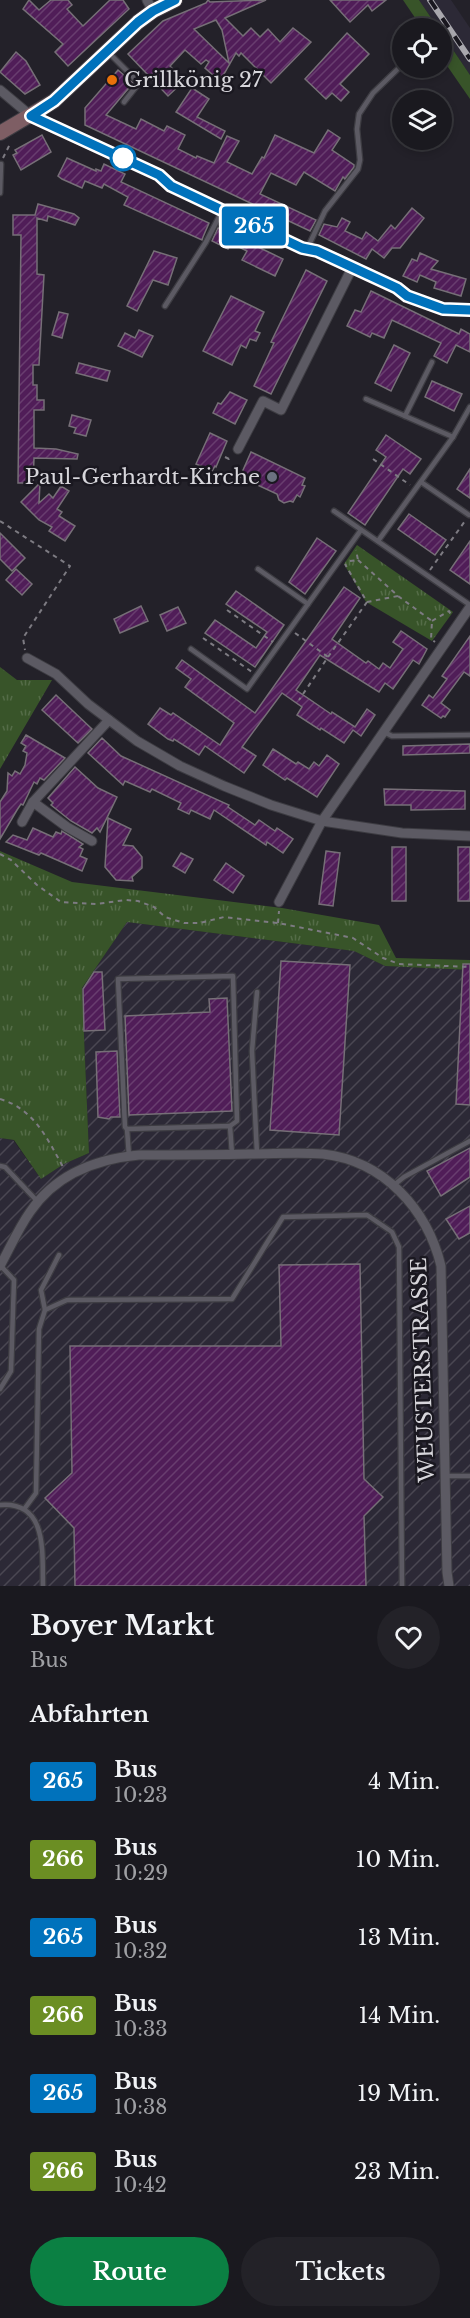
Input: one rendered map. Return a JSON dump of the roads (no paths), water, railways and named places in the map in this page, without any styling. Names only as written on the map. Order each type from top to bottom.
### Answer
[{"type":"main road","points":[[1,133],[54,101],[150,6],[175,0]]},
{"type":"street","points":[[0,90],[31,116],[159,175],[171,186],[222,210],[307,249],[317,251],[416,299],[443,309],[470,310]]},
{"type":"street","points":[[238,449],[263,401],[281,410],[352,268]]},
{"type":"street","points":[[279,902],[322,821],[470,606]]},
{"type":"street","points":[[27,658],[56,674],[88,704],[137,741],[180,766],[271,805],[322,821],[402,833],[470,836]]},
{"type":"street","points":[[22,822],[33,802],[109,720]]},
{"type":"street","points":[[33,802],[92,842]]},
{"type":"street","name":"WEUSTERSTRASSE","points":[[0,1265],[38,1202],[68,1176],[100,1162],[129,1156],[322,1154],[343,1158],[378,1173],[415,1206],[437,1247],[441,1266],[449,1586]]},
{"type":"lane","points":[[107,51],[139,83],[124,102]]},
{"type":"lane","points":[[307,249],[326,211],[358,169],[360,160],[358,114],[373,93],[392,75]]},
{"type":"lane","points":[[0,193],[1,164]]},
{"type":"lane","points":[[165,306],[206,242],[222,210]]},
{"type":"lane","points":[[405,416],[432,362]]},
{"type":"lane","points":[[366,399],[453,437]]},
{"type":"lane","points":[[378,542],[453,437],[470,407]]},
{"type":"lane","points":[[421,482],[469,515]]},
{"type":"lane","points":[[334,511],[470,606]]},
{"type":"lane","points":[[191,650],[247,689],[361,530]]},
{"type":"lane","points":[[258,569],[308,604]]},
{"type":"lane","points":[[383,731],[392,736],[470,735]]},
{"type":"lane","points":[[127,1129],[230,1126],[237,1121],[233,976],[118,979],[125,1127],[129,1156]]},
{"type":"lane","points":[[256,992],[252,1051],[257,1154]]},
{"type":"lane","points":[[230,1126],[232,1154]]},
{"type":"lane","points":[[394,1185],[404,1176],[470,1141]]},
{"type":"lane","points":[[0,1166],[5,1167],[38,1202]]},
{"type":"lane","points":[[45,1310],[67,1300],[232,1299],[283,1217],[367,1215],[379,1221],[392,1232],[399,1247],[402,1586]]},
{"type":"lane","points":[[25,1508],[36,1493],[39,1329],[45,1310],[41,1290],[59,1255]]},
{"type":"lane","points":[[0,1265],[14,1280],[11,1371],[0,1389]]},
{"type":"lane","points":[[445,1476],[470,1476]]},
{"type":"lane","points":[[0,1505],[9,1504],[25,1508],[34,1519],[41,1538],[43,1586]]},
{"type":"railway","points":[[430,0],[470,59]]},
{"type":"place","name":"Grillkönig 27","points":[[112,80]]},
{"type":"place","name":"Paul-Gerhardt-Kirche","points":[[272,477]]}]
